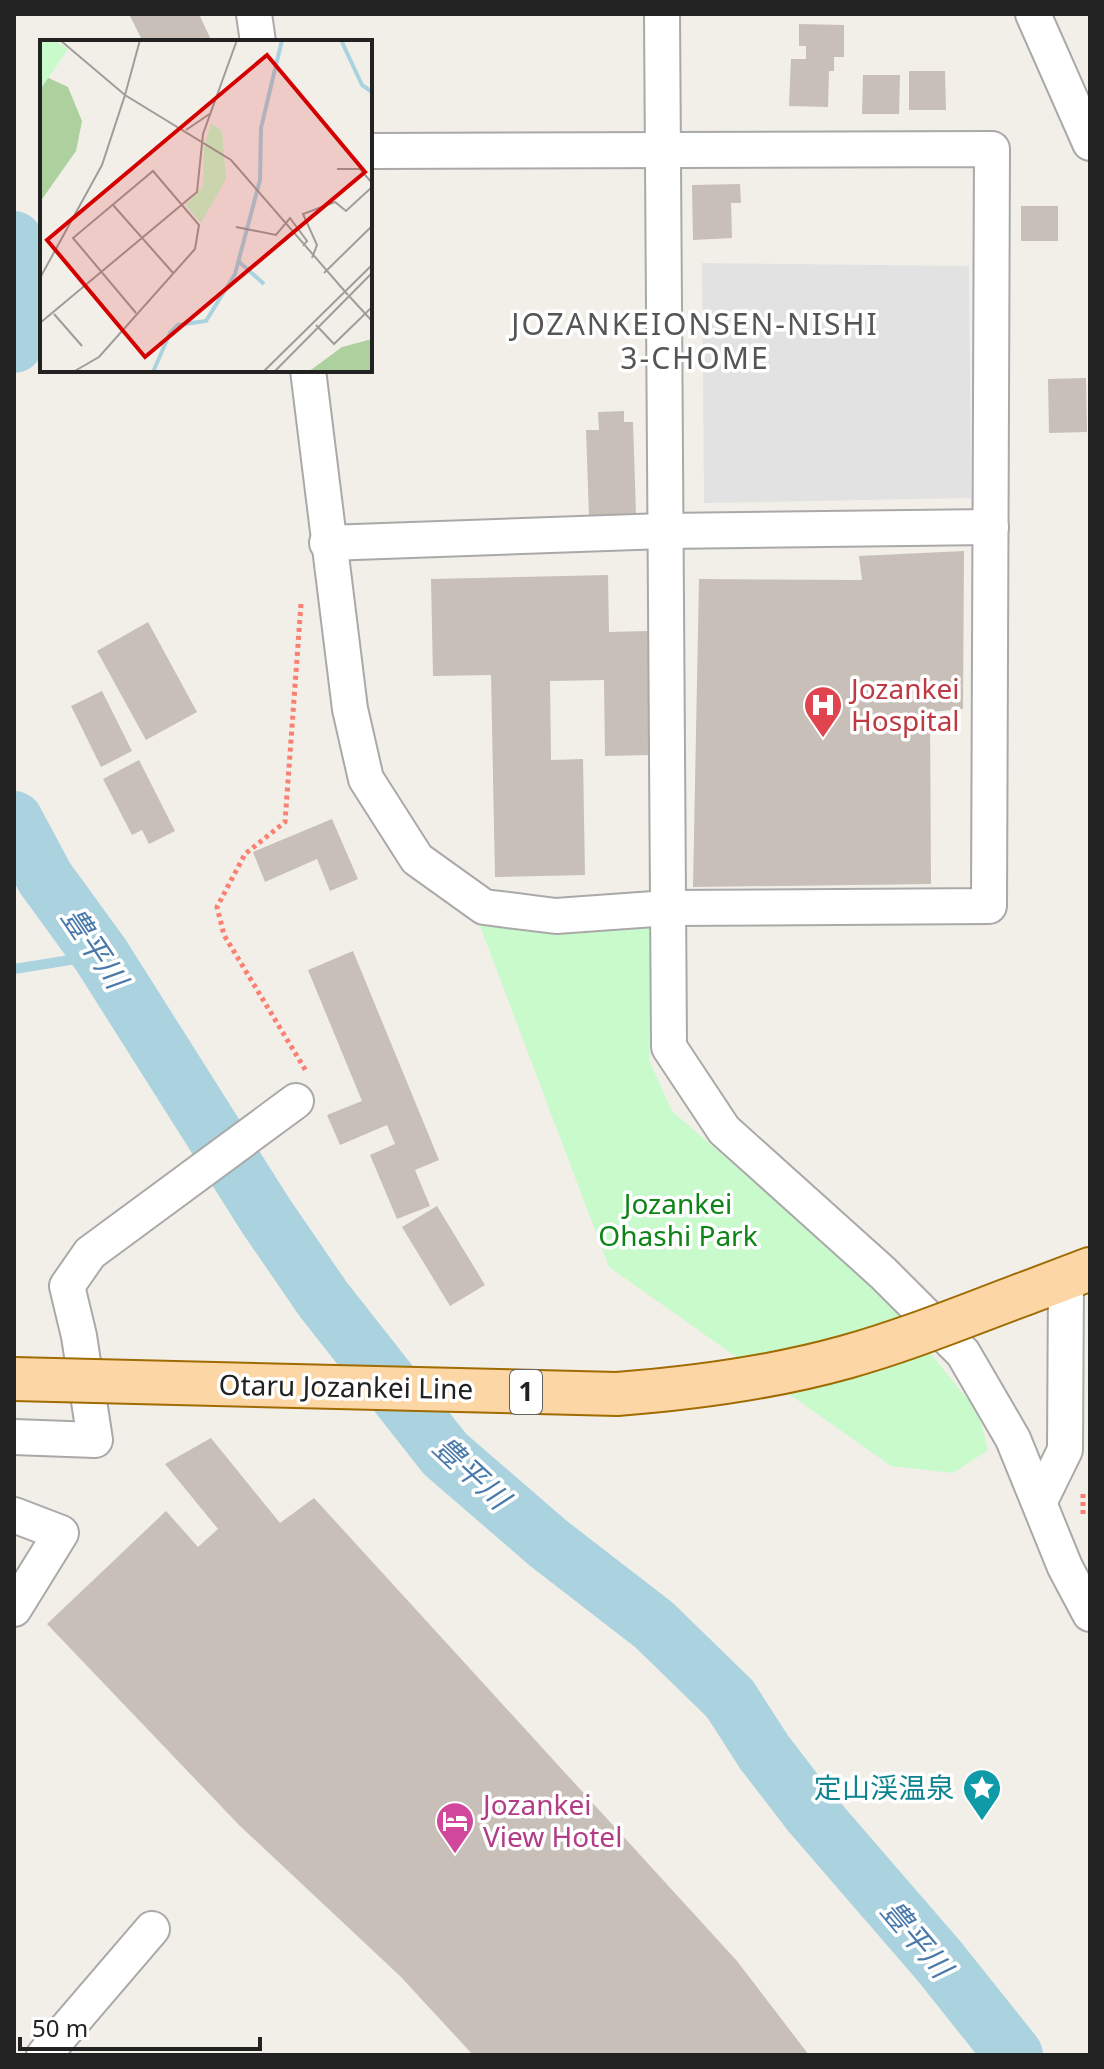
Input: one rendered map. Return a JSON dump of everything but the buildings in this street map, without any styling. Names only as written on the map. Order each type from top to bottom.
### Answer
[{"type":"main road","name":"Otaru Jozankei Line","points":[[14,1379],[617,1394],[689,1389],[774,1375],[847,1357],[1078,1273]]},
{"type":"street","points":[[254,14],[258,40]]},
{"type":"street","points":[[662,14],[669,1047],[724,1130],[883,1273],[963,1353],[1013,1439],[1065,1567],[1090,1614]]},
{"type":"street","points":[[1033,14],[1090,143]]},
{"type":"street","points":[[308,372],[327,543],[350,709],[366,779],[417,859],[484,907],[556,916],[668,908],[989,906],[992,149],[372,151]]},
{"type":"street","points":[[327,543],[664,531],[991,527]]},
{"type":"street","points":[[14,1437],[95,1440],[79,1336],[67,1286],[90,1253],[296,1101]]},
{"type":"street","points":[[1040,1501],[1065,1450],[1078,1273]]},
{"type":"street","points":[[14,1515],[61,1533],[14,1609]]},
{"type":"street","points":[[44,2055],[152,1929]]},
{"type":"path","points":[[296,1101],[310,1086],[309,1076],[224,935],[217,907],[245,854],[285,822],[304,573],[327,543]]},
{"type":"green space","name":"Jozankei Ohashi Park","points":[[480,926],[651,927],[649,1060],[672,1111],[881,1292],[978,1412],[988,1450],[953,1473],[891,1466],[609,1267]]},
{"type":"shaded area","points":[[702,263],[969,266],[971,498],[704,503]]},
{"type":"waterway","name":"豊平川","points":[[14,240],[23,326],[14,344]]},
{"type":"waterway","name":"豊平川","points":[[14,820],[45,878],[101,955],[266,1216],[323,1299],[445,1454],[548,1543],[654,1625],[730,1699],[764,1752],[811,1813],[939,1961],[1014,2055]]},
{"type":"waterway","points":[[14,969],[101,955]]},
{"type":"place","name":"Jozankei Hospital","points":[[823,739]]},
{"type":"place","name":"定山渓温泉","points":[[982,1822]]},
{"type":"place","name":"Jozankei View Hotel","points":[[455,1855]]},
{"type":"district","name":"JOZANKEIONSEN-NISHI 3-CHOME","points":[[695,342]]}]
